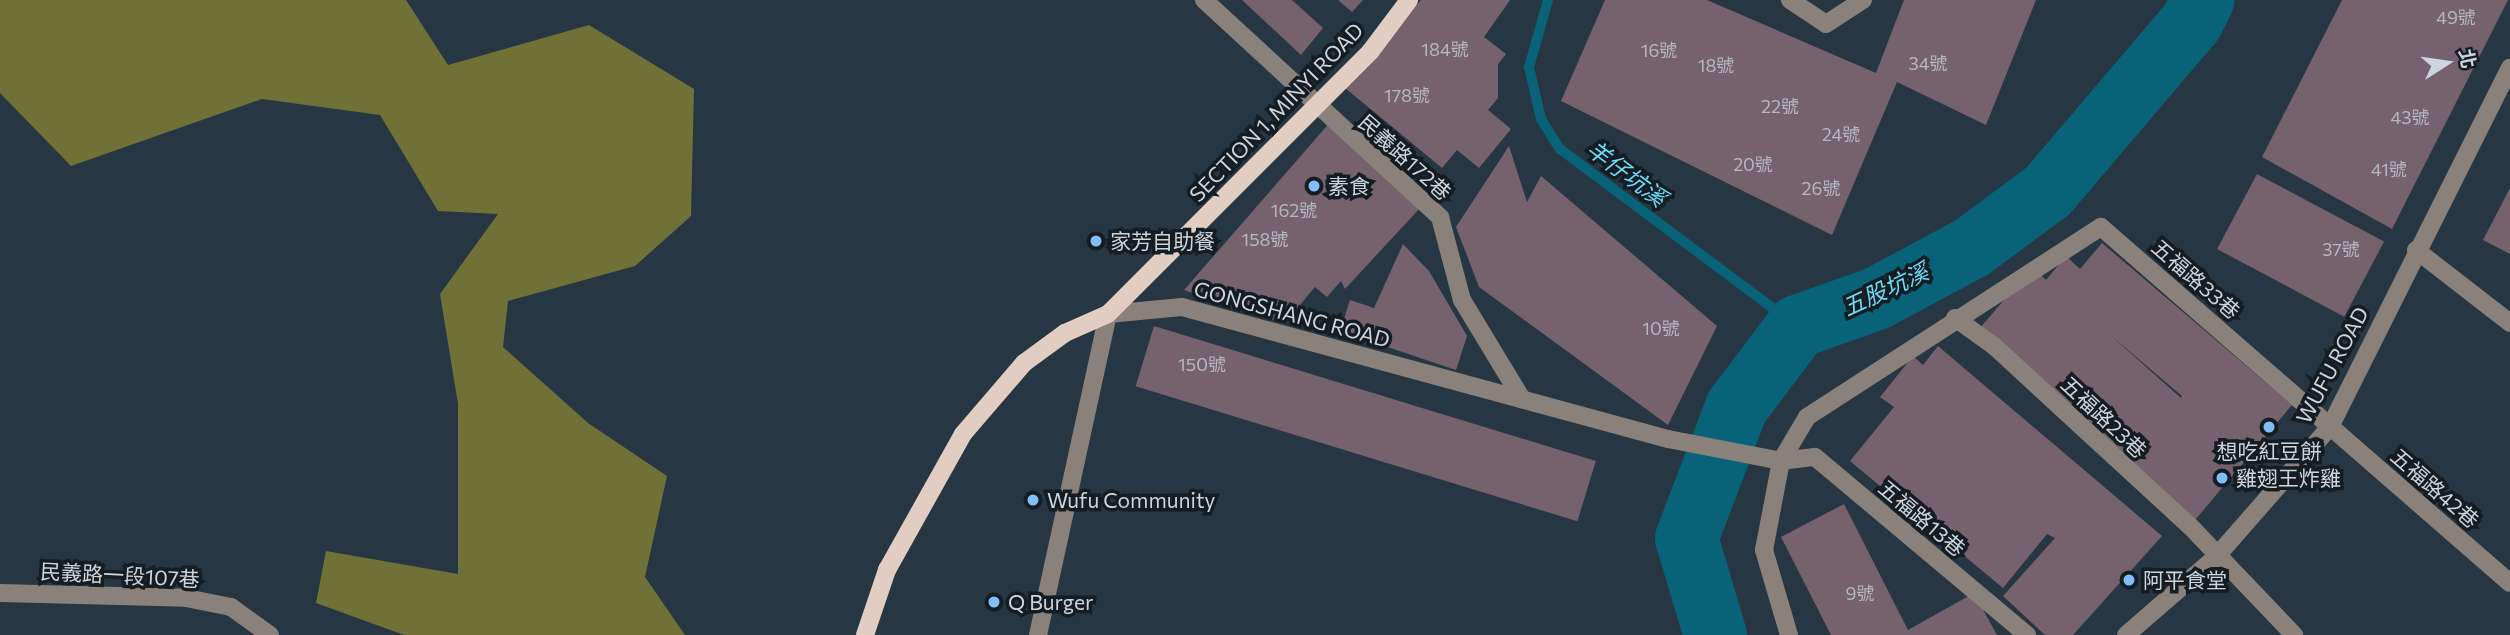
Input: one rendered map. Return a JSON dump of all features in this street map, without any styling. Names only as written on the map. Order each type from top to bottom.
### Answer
[{"type":"main road","name":"SECTION 1, MINYI ROAD","points":[[865,635],[887,570],[963,434],[1024,363],[1065,333],[1108,314],[1316,108],[1409,0]]},
{"type":"street","name":"民義路172巷","points":[[1204,0],[1316,108],[1440,217],[1462,300],[1522,399]]},
{"type":"street","points":[[1790,0],[1826,24],[1863,0]]},
{"type":"street","name":"WUFU ROAD","points":[[2126,635],[2216,557],[2330,427],[2416,250],[2510,67]]},
{"type":"street","name":"五福路33巷","points":[[1955,318],[2101,227],[2330,427]]},
{"type":"street","points":[[2416,250],[2510,323]]},
{"type":"street","name":"GONGSHANG ROAD","points":[[1108,314],[1182,307],[1522,399],[1688,441],[1781,461]]},
{"type":"street","points":[[1038,635],[1108,314]]},
{"type":"street","points":[[1789,635],[1764,550],[1781,461],[1807,417],[1955,318]]},
{"type":"street","name":"五福路23巷","points":[[1955,318],[2004,355],[2294,635]]},
{"type":"street","name":"五福路42巷","points":[[2330,427],[2510,583]]},
{"type":"street","name":"五福路13巷","points":[[1781,461],[1815,457],[2027,635]]},
{"type":"street","name":"民義路一段107巷","points":[[0,593],[186,598],[231,607],[270,635]]},
{"type":"green space","points":[[0,0],[406,0],[448,65],[589,25],[694,89],[691,216],[635,266],[508,301],[503,347],[588,423],[667,476],[645,577],[685,635],[404,635],[316,603],[326,551],[458,574],[458,404],[440,294],[498,214],[438,211],[380,115],[262,99],[71,166],[0,93]]},
{"type":"building","points":[[1242,0],[1292,0],[1323,28],[1301,55]]},
{"type":"building","points":[[1338,0],[1363,0],[1352,12]]},
{"type":"building","points":[[1421,0],[1510,0],[1484,37],[1506,54],[1498,64],[1498,98],[1488,110],[1511,129],[1479,168],[1457,150],[1442,168],[1345,88]]},
{"type":"building","points":[[1605,0],[1707,0],[1876,73],[1904,0],[2036,0],[1986,125],[1897,82],[1832,235],[1561,101]]},
{"type":"building","points":[[2342,0],[2508,0],[2392,229],[2262,157]]},
{"type":"building","points":[[1332,120],[1421,207],[1345,289],[1341,281],[1327,297],[1315,287],[1284,324],[1184,290]]},
{"type":"building","points":[[1509,146],[1527,202],[1541,176],[1717,326],[1668,425],[1479,287],[1456,227]]},
{"type":"building","points":[[2257,174],[2384,242],[2344,317],[2217,249]]},
{"type":"building","points":[[2510,188],[2510,254],[2483,240]]},
{"type":"building","points":[[2102,243],[2292,405],[2190,526],[1974,335],[2032,267],[2046,280],[2066,256],[2080,269]],"holes":[[[2109,334],[2182,396],[2181,398]]]},
{"type":"building","points":[[1403,244],[1429,271],[1467,336],[1456,370],[1340,331],[1350,300],[1374,308]]},
{"type":"building","points":[[1154,326],[1596,461],[1577,521],[1136,386]]},
{"type":"building","points":[[1938,346],[2162,536],[2073,635],[2045,635],[2003,596],[2055,538],[2047,534],[2003,588],[1850,461],[1894,407],[1880,397],[1913,356],[1923,365]]},
{"type":"building","points":[[1844,504],[1908,630],[1974,593],[1997,635],[1831,635],[1781,537]]},
{"type":"waterway","name":"羊仔坑溪","points":[[1548,0],[1529,67],[1541,119],[1560,149],[1797,326]]},
{"type":"waterway","name":"五股坑溪","points":[[1715,635],[1686,538],[1736,407],[1797,326],[1876,298],[1971,247],[2047,191],[2191,22],[2202,0]]},
{"type":"place","name":"素食","points":[[1314,186]]},
{"type":"place","name":"家芳自助餐","points":[[1096,241]]},
{"type":"place","name":"想吃紅豆餅","points":[[2269,427]]},
{"type":"place","name":"雞翅王炸雞","points":[[2222,478]]},
{"type":"place","name":"Wufu Community","points":[[1033,500]]},
{"type":"place","name":"阿平食堂","points":[[2129,580]]},
{"type":"place","name":"Q Burger","points":[[994,602]]}]
